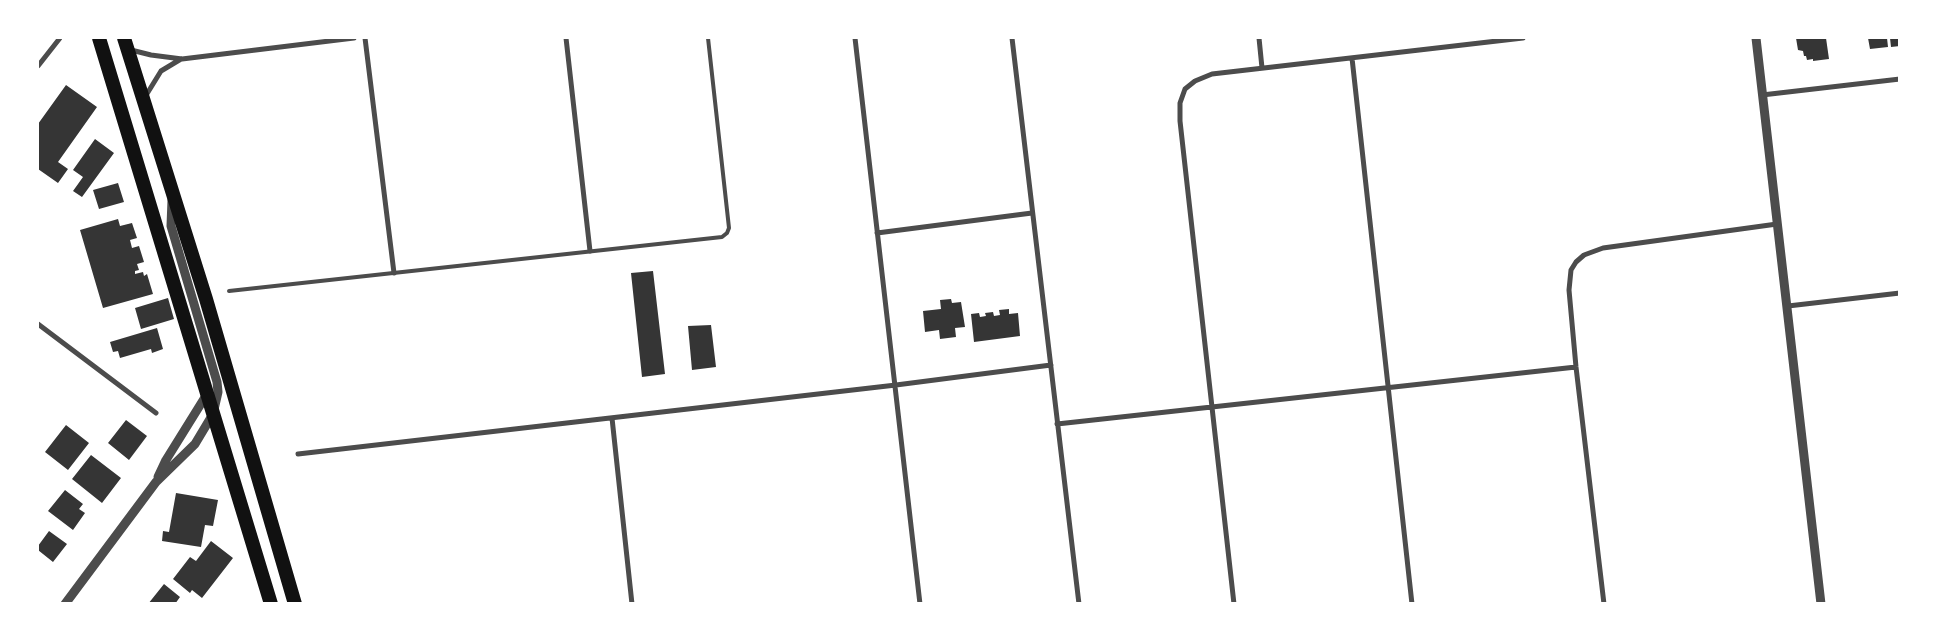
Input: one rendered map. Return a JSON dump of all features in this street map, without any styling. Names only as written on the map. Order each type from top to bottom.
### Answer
[{"type":"highway","points":[[99,38],[269,601]]},
{"type":"highway","points":[[126,43],[246,431],[295,604]]},
{"type":"street","points":[[38,66],[60,38]]},
{"type":"street","points":[[126,43],[151,55],[182,59],[354,38]]},
{"type":"street","points":[[365,38],[394,273]]},
{"type":"street","points":[[566,38],[590,251]]},
{"type":"street","points":[[855,38],[920,604]]},
{"type":"street","points":[[1012,38],[1080,604]]},
{"type":"street","points":[[1259,38],[1262,68]]},
{"type":"street","points":[[1234,604],[1180,121],[1180,103],[1185,89],[1204,77],[1262,68],[1482,40],[1523,38]]},
{"type":"street","points":[[1756,38],[1822,604]]},
{"type":"street","points":[[1352,58],[1412,604]]},
{"type":"street","points":[[144,98],[160,71],[182,59]]},
{"type":"street","points":[[1762,95],[1900,79]]},
{"type":"street","points":[[65,604],[156,482],[195,444],[213,414],[218,392],[217,382],[170,226],[172,191]]},
{"type":"street","points":[[877,233],[1032,213]]},
{"type":"street","points":[[1604,604],[1576,367],[1569,280],[1571,270],[1584,255],[1615,245],[1777,224]]},
{"type":"street","points":[[1788,306],[1900,293]]},
{"type":"street","points":[[38,324],[156,413]]},
{"type":"street","points":[[298,454],[896,385],[1050,365]]},
{"type":"street","points":[[1057,424],[1576,367]]},
{"type":"street","points":[[156,482],[166,460],[207,394]]},
{"type":"street","points":[[612,418],[632,604]]},
{"type":"lane","points":[[229,291],[718,238],[729,231],[708,38]]},
{"type":"building","points":[[1796,38],[1826,38],[1829,59],[1807,60],[1803,51],[1798,50]]},
{"type":"building","points":[[1868,38],[1887,38],[1888,47],[1870,49]]},
{"type":"building","points":[[1890,38],[1900,38],[1900,46],[1891,47]]},
{"type":"building","points":[[66,85],[97,107],[58,162],[68,169],[58,183],[38,169],[38,124]]},
{"type":"building","points":[[95,139],[114,153],[82,197],[73,191],[83,177],[73,170]]},
{"type":"building","points":[[118,183],[124,202],[99,209],[93,190]]},
{"type":"building","points":[[118,219],[120,226],[132,223],[137,238],[130,240],[132,248],[139,246],[144,262],[137,264],[139,270],[135,271],[135,274],[143,272],[144,276],[147,274],[153,294],[103,308],[80,230]]},
{"type":"building","points":[[653,271],[665,374],[642,377],[631,273]]},
{"type":"building","points":[[168,298],[174,319],[141,329],[135,308]]},
{"type":"building","points":[[951,299],[952,303],[961,302],[965,327],[955,328],[956,337],[940,339],[939,330],[925,332],[923,311],[941,309],[940,300]]},
{"type":"building","points":[[1009,309],[1009,314],[1018,313],[1020,336],[974,342],[971,314],[979,313],[980,317],[986,316],[985,313],[993,312],[994,316],[1000,315],[999,310]]},
{"type":"building","points":[[711,325],[716,367],[692,370],[688,326]]},
{"type":"building","points":[[157,328],[163,349],[152,353],[151,349],[120,358],[118,351],[113,352],[110,342]]},
{"type":"building","points":[[126,420],[147,436],[129,460],[108,443]]},
{"type":"building","points":[[66,425],[89,443],[68,470],[45,452]]},
{"type":"building","points":[[91,455],[121,478],[102,503],[72,479]]},
{"type":"building","points":[[65,490],[83,504],[79,509],[85,513],[73,530],[48,511]]},
{"type":"building","points":[[176,493],[218,500],[213,526],[205,525],[201,547],[162,541],[163,531],[169,532]]},
{"type":"building","points":[[49,531],[67,544],[53,562],[38,550],[38,546]]},
{"type":"building","points":[[211,541],[233,558],[202,598],[192,590],[190,593],[173,579],[190,557],[196,561]]},
{"type":"building","points":[[164,584],[180,597],[175,604],[148,604]]}]
